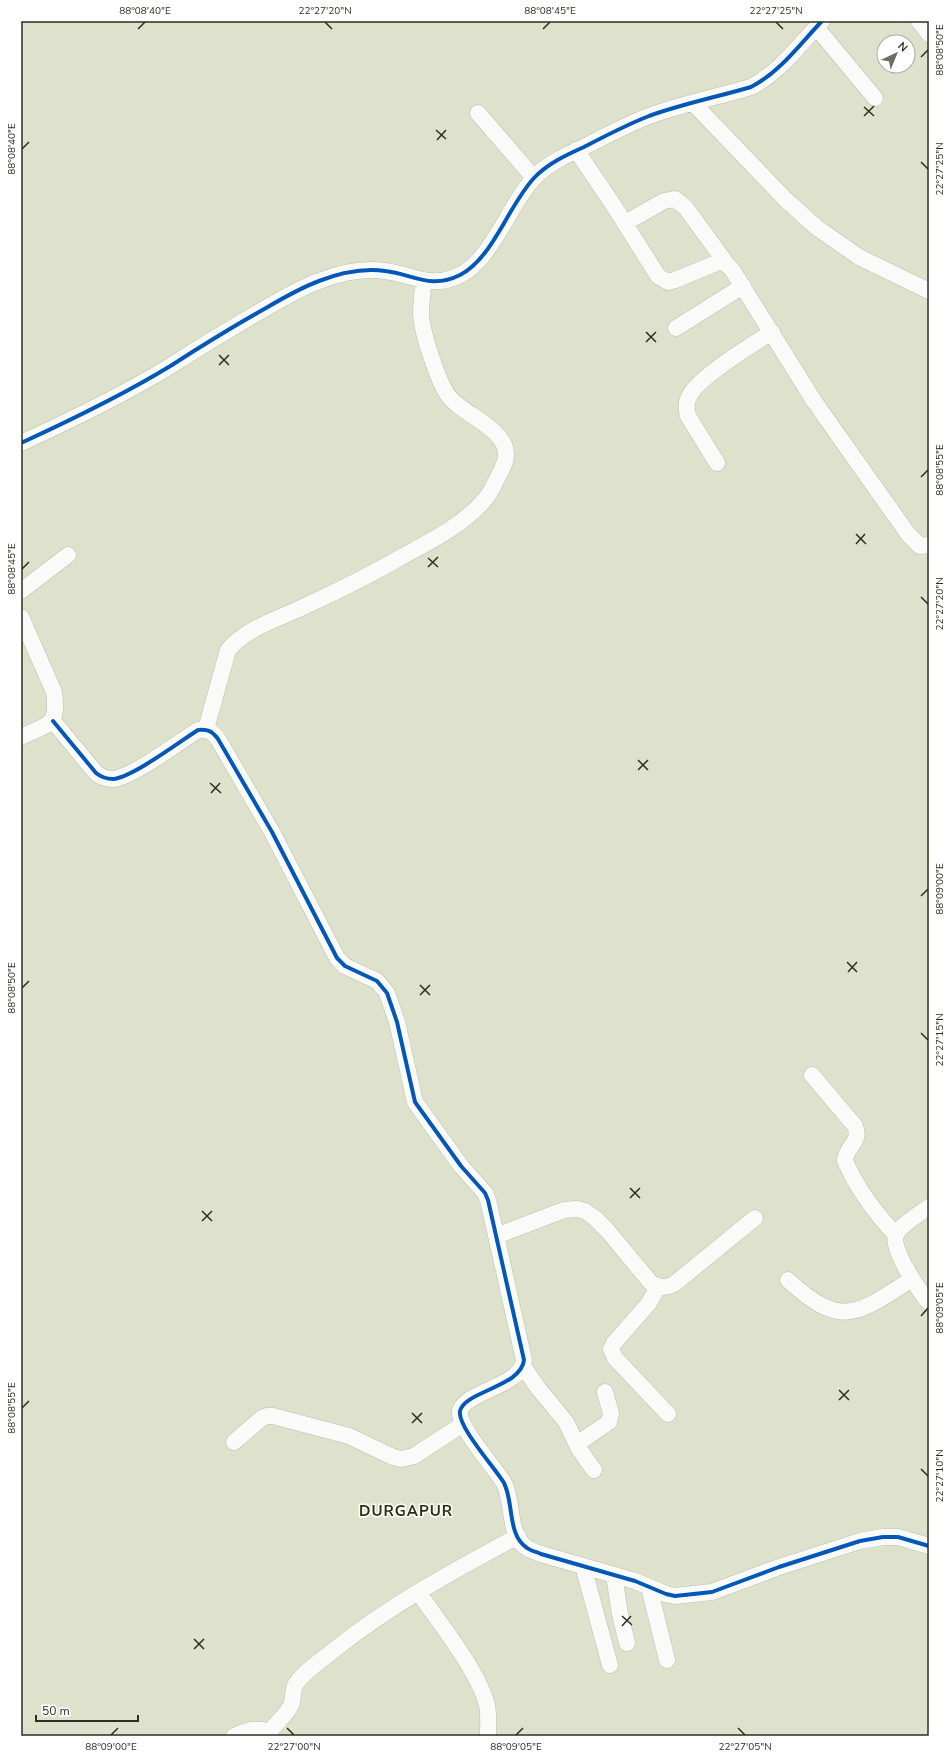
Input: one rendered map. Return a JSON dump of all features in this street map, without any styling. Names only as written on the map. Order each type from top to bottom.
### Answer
[{"type":"street","points":[[919,21],[929,34]]},
{"type":"street","points":[[21,443],[152,377],[210,340],[297,291],[317,282],[354,272],[377,270],[389,271],[423,281],[441,280],[458,276],[477,262],[534,178],[550,165],[576,150],[650,116],[751,87],[765,80],[819,24],[875,98]]},
{"type":"street","points":[[693,103],[786,200],[816,227],[859,257],[929,291]]},
{"type":"street","points":[[478,113],[534,178]]},
{"type":"street","points":[[576,150],[651,265],[663,280],[668,282],[675,280],[716,262],[721,261],[726,263]]},
{"type":"street","points":[[625,223],[670,198],[678,200],[686,208],[726,263],[732,268],[814,401],[908,534],[920,546],[929,545]]},
{"type":"street","points":[[206,729],[228,650],[235,642],[265,625],[354,584],[444,533],[477,507],[487,497],[505,463],[505,445],[500,438],[492,430],[455,404],[442,386],[424,330],[421,315],[423,281]]},
{"type":"street","points":[[676,328],[743,286]]},
{"type":"street","points":[[717,464],[686,411],[690,395],[698,385],[728,362],[772,332]]},
{"type":"street","points":[[21,591],[68,555]]},
{"type":"street","points":[[21,617],[54,692],[55,715],[53,721],[21,737]]},
{"type":"street","points":[[53,721],[96,773],[103,778],[112,779],[131,773],[198,730],[206,729],[213,733],[218,739],[272,832],[337,958],[345,966],[377,982],[387,993],[397,1022],[415,1102],[461,1166],[485,1193],[496,1236],[524,1360],[523,1366],[520,1371],[513,1376],[462,1406],[460,1412],[463,1424],[504,1484],[521,1543],[527,1548],[675,1596],[712,1592],[779,1567],[852,1544],[882,1537],[898,1538],[929,1546]]},
{"type":"street","points":[[812,1075],[855,1126],[857,1136],[845,1156],[845,1161],[870,1204],[880,1218],[896,1235]]},
{"type":"street","points":[[929,1207],[903,1227],[896,1235],[896,1243],[912,1279],[929,1303]]},
{"type":"street","points":[[496,1236],[564,1210],[577,1209],[585,1211],[595,1218],[607,1230],[644,1276],[658,1287],[666,1287],[674,1284],[755,1218]]},
{"type":"street","points":[[788,1280],[818,1304],[842,1312],[853,1312],[863,1308],[912,1279]]},
{"type":"street","points":[[658,1287],[649,1303],[614,1343],[611,1349],[615,1358],[668,1414]]},
{"type":"street","points":[[523,1366],[538,1388],[566,1422],[577,1444],[594,1470]]},
{"type":"street","points":[[577,1444],[610,1422],[611,1412],[605,1392]]},
{"type":"street","points":[[234,1442],[262,1418],[273,1416],[349,1436],[393,1457],[401,1459],[414,1456],[463,1424]]},
{"type":"street","points":[[234,1736],[246,1730],[255,1729],[268,1734],[290,1708],[293,1701],[293,1687],[304,1675],[350,1637],[451,1573],[518,1536]]},
{"type":"street","points":[[583,1566],[610,1665]]},
{"type":"street","points":[[614,1575],[620,1614],[627,1643]]},
{"type":"street","points":[[649,1587],[668,1660]]},
{"type":"street","points":[[418,1593],[459,1652],[478,1683],[487,1706],[488,1736]]},
{"type":"cycle path","points":[[21,443],[136,386],[230,329],[298,290],[319,281],[343,274],[368,270],[385,271],[430,281],[440,281],[460,275],[472,267],[482,257],[525,190],[534,178],[551,164],[649,116],[751,87],[771,74],[780,66],[822,21]]},
{"type":"cycle path","points":[[53,721],[96,773],[102,777],[111,779],[122,777],[144,766],[198,730],[207,730],[212,732],[218,739],[272,832],[337,958],[345,966],[377,981],[387,993],[397,1022],[415,1102],[461,1166],[485,1193],[488,1200],[524,1360],[521,1369],[513,1377],[504,1383],[472,1398],[464,1404],[460,1411],[464,1426],[470,1436],[504,1483],[509,1499],[516,1535],[521,1542],[529,1549],[541,1554],[635,1581],[666,1594],[675,1596],[712,1592],[779,1567],[860,1541],[883,1537],[898,1537],[929,1546]]},
{"type":"district","name":"DURGAPUR","points":[[406,1511]]}]
